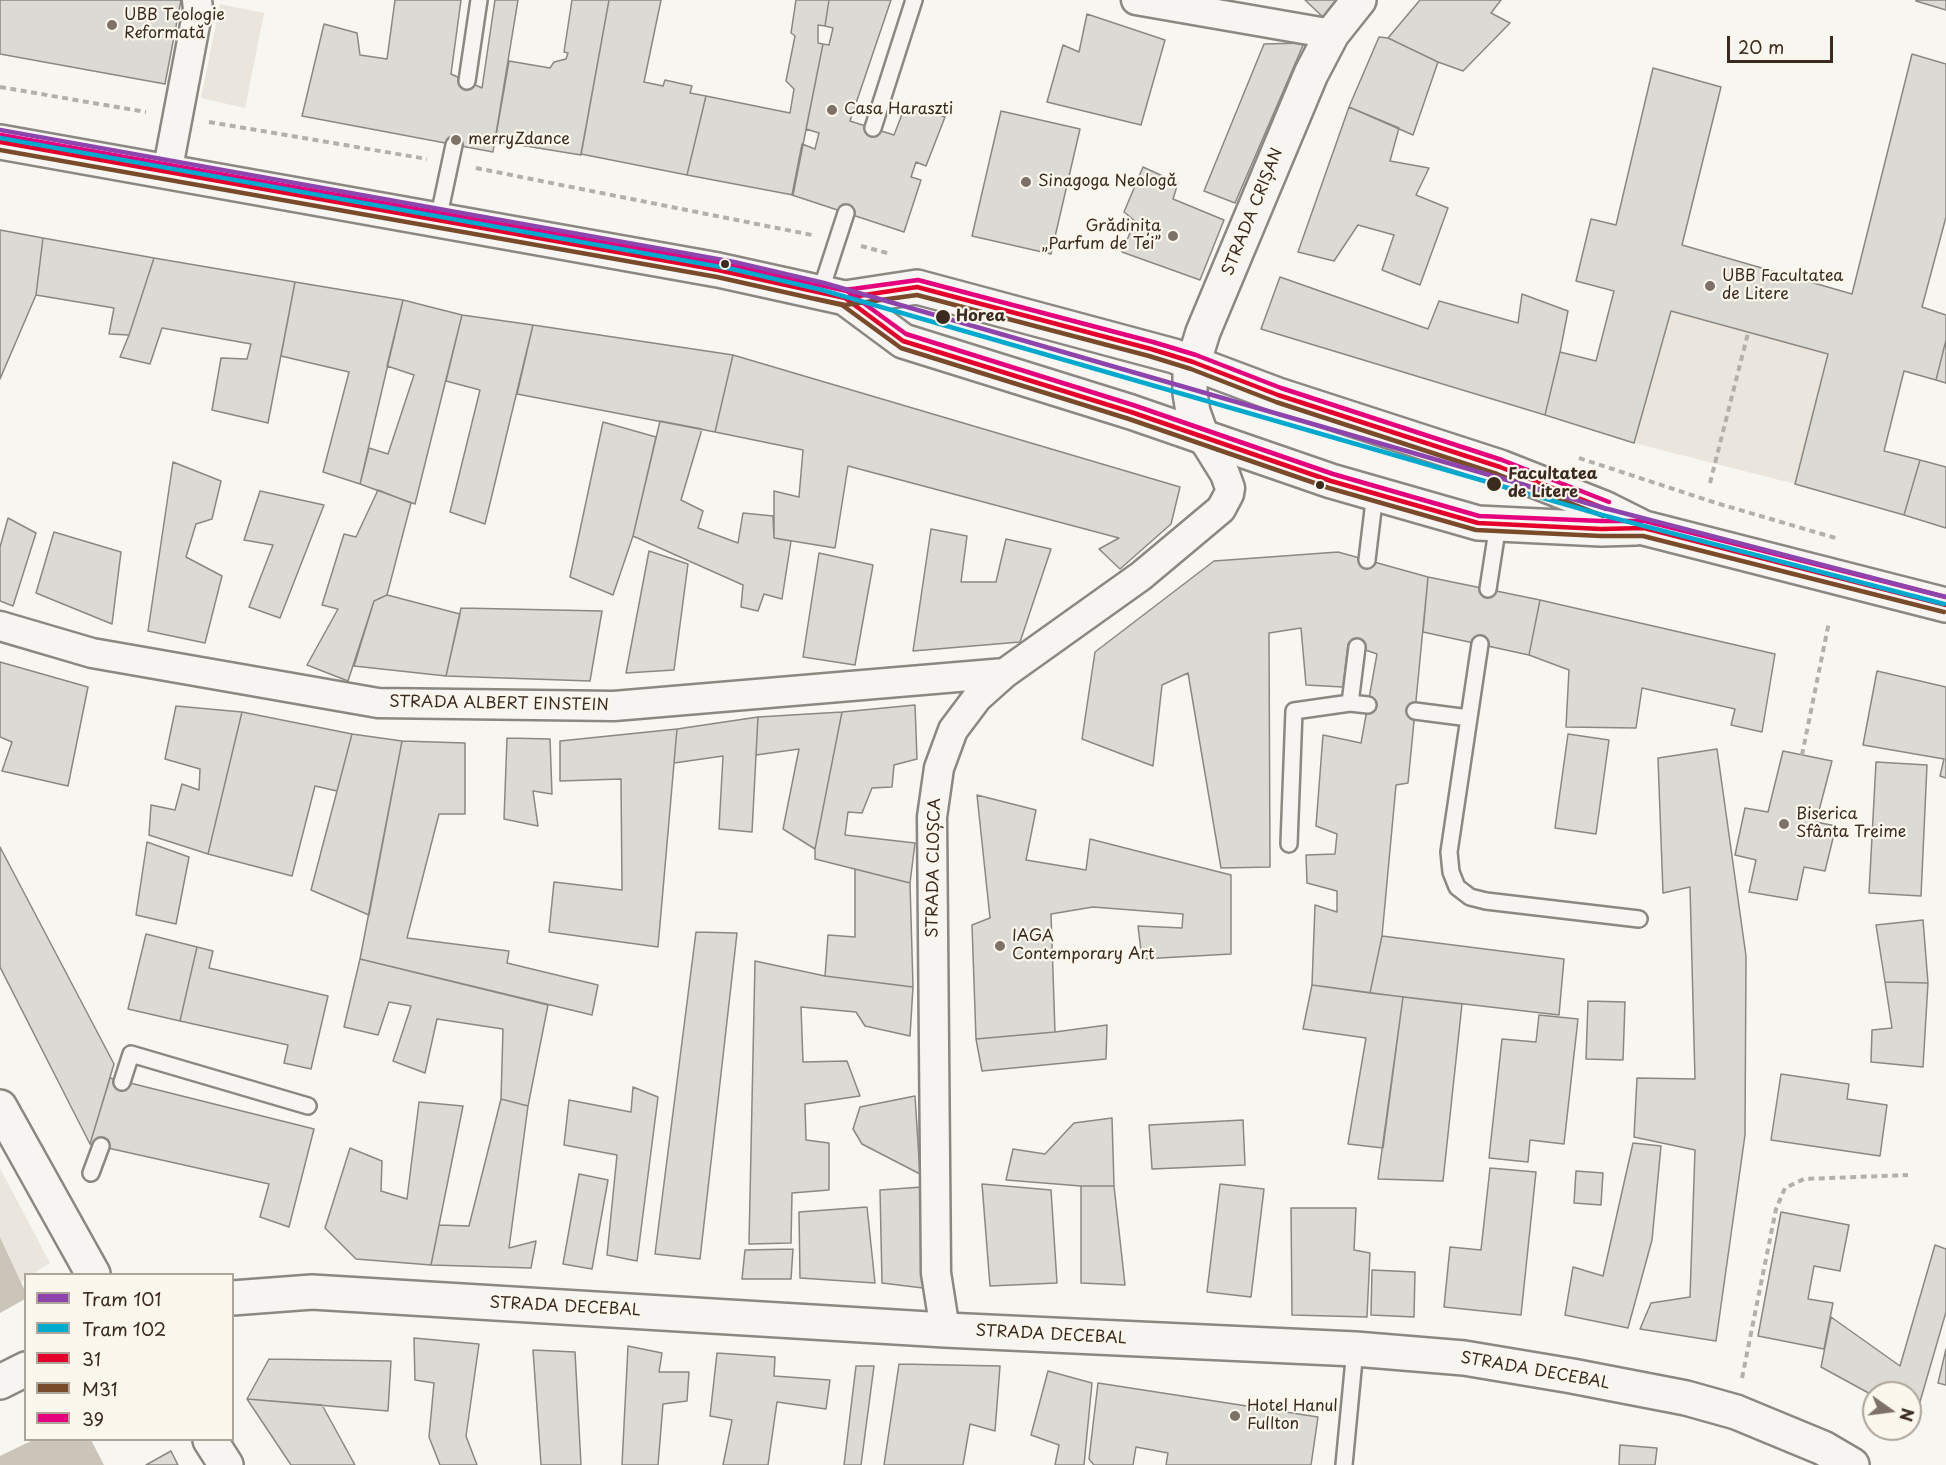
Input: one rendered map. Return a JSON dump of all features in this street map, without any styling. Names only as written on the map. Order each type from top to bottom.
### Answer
[{"type":"main road","name":"STRADA CRIȘAN","points":[[1202,437],[1193,412],[1190,374],[1203,332],[1311,74],[1332,34],[1359,0]]},
{"type":"main road","points":[[0,142],[718,270],[833,296],[918,288],[1193,362],[1288,399],[1500,467],[1604,508],[1644,528],[1946,605]]},
{"type":"main road","points":[[833,296],[903,341],[1115,407],[1375,494],[1478,523],[1601,529],[1644,528]]},
{"type":"main road","points":[[0,1107],[92,1273]]},
{"type":"main road","name":"STRADA DECEBAL","points":[[234,1298],[312,1292],[945,1330],[1355,1349],[1464,1358],[1686,1398],[1736,1412],[1823,1448],[1852,1465]]},
{"type":"main road","points":[[0,1382],[24,1370]]},
{"type":"main road","points":[[211,1441],[226,1465]]},
{"type":"street","points":[[167,173],[198,9],[197,0]]},
{"type":"street","points":[[1136,0],[1332,34]]},
{"type":"street","name":"STRADA CLOȘCA","points":[[945,1330],[936,1273],[932,817],[939,768],[953,730],[977,698],[1005,673],[1141,576],[1221,509],[1229,495],[1230,488],[1225,474],[1202,437]]},
{"type":"street","name":"STRADA ALBERT EINSTEIN","points":[[0,626],[92,653],[378,703],[614,706],[1005,673]]},
{"type":"lane","points":[[468,81],[479,0]]},
{"type":"lane","points":[[873,128],[914,0]]},
{"type":"lane","points":[[438,220],[454,145]]},
{"type":"lane","points":[[833,296],[846,213]]},
{"type":"lane","points":[[1367,560],[1375,494]]},
{"type":"lane","points":[[1488,590],[1497,524]]},
{"type":"lane","points":[[1480,644],[1449,852],[1451,872],[1456,887],[1470,897],[1486,901],[1639,919]]},
{"type":"lane","points":[[1350,703],[1357,647]]},
{"type":"lane","points":[[1289,844],[1294,711],[1350,703],[1368,705]]},
{"type":"lane","points":[[1414,711],[1469,718]]},
{"type":"lane","points":[[122,1082],[131,1054],[308,1106]]},
{"type":"lane","points":[[91,1173],[101,1146]]},
{"type":"lane","points":[[1344,1465],[1355,1349]]},
{"type":"path","points":[[1710,483],[1748,333]]},
{"type":"path","points":[[1803,755],[1829,622]]},
{"type":"path","points":[[1736,1412],[1776,1209],[1785,1188],[1804,1179],[1908,1175]]},
{"type":"shaded area","points":[[220,4],[264,13],[245,108],[201,98]]},
{"type":"shaded area","points":[[1671,311],[1828,354],[1795,484],[1634,443]]},
{"type":"shaded area","points":[[0,1168],[50,1263],[34,1273],[24,1273],[24,1280],[21,1282],[0,1237]]},
{"type":"shaded area","points":[[0,1237],[24,1289],[24,1441],[92,1441],[104,1465],[0,1465]]},
{"type":"pier","points":[[24,1300],[24,1441],[31,1441],[0,1456],[0,1313]]},
{"type":"building","points":[[0,0],[181,0],[165,84],[0,54]]},
{"type":"building","points":[[395,0],[461,0],[451,74],[482,88],[495,0],[518,0],[493,152],[302,116],[324,24],[357,33],[360,55],[387,59]]},
{"type":"building","points":[[572,0],[609,0],[581,155],[495,141],[509,61],[550,68],[554,62],[566,59],[568,53],[564,52]]},
{"type":"building","points":[[609,0],[661,0],[644,82],[663,86],[665,80],[692,86],[690,93],[706,96],[687,175],[581,154]]},
{"type":"building","points":[[796,0],[829,0],[825,26],[818,25],[818,43],[823,44],[793,195],[687,175],[706,96],[790,113],[794,89],[786,81],[795,36],[791,33]]},
{"type":"building","name":"Casa Haraszti","points":[[829,0],[891,0],[850,121],[894,135],[906,104],[945,117],[926,166],[916,162],[911,177],[921,180],[904,232],[792,195],[802,144],[815,149],[819,133],[806,129],[823,44],[829,45],[833,28],[825,26]]},
{"type":"building","points":[[1305,0],[1343,0],[1325,19]]},
{"type":"building","points":[[1420,0],[1501,0],[1491,13],[1510,23],[1463,71],[1438,62],[1388,38]]},
{"type":"building","points":[[1946,0],[1946,10],[1916,1]]},
{"type":"building","points":[[1087,14],[1165,40],[1141,125],[1047,102],[1063,45],[1079,52]]},
{"type":"building","points":[[1379,37],[1388,38],[1438,62],[1413,135],[1349,107]]},
{"type":"building","points":[[1304,43],[1235,203],[1204,191],[1264,44]]},
{"type":"building","name":"UBB Facultatea de Litere","points":[[1912,54],[1946,64],[1946,217],[1922,307],[1946,315],[1946,340],[1936,380],[1904,371],[1884,451],[1920,460],[1904,515],[1795,484],[1828,354],[1671,311],[1634,443],[1545,415],[1560,352],[1596,361],[1614,291],[1576,281],[1591,219],[1616,225],[1653,68],[1721,87],[1682,245],[1852,294]]},
{"type":"building","points":[[1349,107],[1399,128],[1390,161],[1429,168],[1416,195],[1448,208],[1420,285],[1382,270],[1394,235],[1358,225],[1334,261],[1298,252]]},
{"type":"building","name":"Sinagoga Neologă","points":[[1001,111],[1080,129],[1051,254],[972,236]]},
{"type":"building","name":"Grădinița „Parfum de Tei”","points":[[1143,167],[1178,183],[1173,199],[1224,220],[1200,280],[1122,252],[1135,221],[1124,212]]},
{"type":"building","points":[[0,230],[43,238],[36,295],[0,379]]},
{"type":"building","points":[[43,238],[154,258],[129,335],[109,334],[114,308],[36,295]]},
{"type":"building","points":[[154,258],[295,282],[268,423],[212,410],[221,358],[247,359],[251,344],[162,328],[150,364],[120,357]]},
{"type":"building","points":[[1280,277],[1428,329],[1439,301],[1518,323],[1522,294],[1568,311],[1545,415],[1261,329]]},
{"type":"building","points":[[295,282],[403,300],[360,484],[323,472],[349,372],[281,356]]},
{"type":"building","points":[[403,300],[462,315],[415,504],[360,484],[369,448],[388,454],[414,375],[387,366]]},
{"type":"building","points":[[462,315],[533,325],[485,524],[450,512],[480,390],[446,381]]},
{"type":"building","points":[[533,325],[733,355],[715,432],[517,394]]},
{"type":"building","points":[[1946,340],[1946,383],[1936,380]]},
{"type":"building","points":[[733,355],[1180,487],[1171,524],[1120,569],[1099,549],[1119,538],[848,466],[835,548],[774,538],[774,491],[799,497],[803,450],[715,432]]},
{"type":"building","points":[[660,421],[702,429],[681,500],[703,511],[698,528],[738,543],[743,513],[773,516],[774,538],[791,541],[782,599],[764,594],[758,611],[741,607],[743,585],[633,536]]},
{"type":"building","points":[[603,422],[656,437],[633,536],[613,595],[570,577]]},
{"type":"building","points":[[1920,460],[1946,467],[1946,528],[1904,515]]},
{"type":"building","points":[[173,462],[221,481],[212,519],[196,524],[186,557],[222,576],[205,643],[148,631]]},
{"type":"building","points":[[378,490],[411,503],[387,595],[374,601],[348,681],[307,665],[338,609],[322,605],[344,534],[356,537]]},
{"type":"building","points":[[260,491],[324,505],[280,618],[249,607],[273,545],[244,540]]},
{"type":"building","points":[[8,518],[36,533],[13,606],[0,601],[0,547]]},
{"type":"building","points":[[931,529],[967,536],[961,582],[996,582],[1006,539],[1051,549],[1020,642],[913,651]]},
{"type":"building","points":[[54,532],[121,552],[112,624],[36,593]]},
{"type":"building","points":[[649,551],[688,564],[674,670],[626,673]]},
{"type":"building","points":[[1338,552],[1428,577],[1408,783],[1396,785],[1382,936],[1370,993],[1312,985],[1315,905],[1337,912],[1337,891],[1307,883],[1306,855],[1335,854],[1337,834],[1316,826],[1323,735],[1361,743],[1377,654],[1348,644],[1343,687],[1306,685],[1301,628],[1269,633],[1270,867],[1221,868],[1188,673],[1162,685],[1153,766],[1082,739],[1095,652],[1214,561]]},
{"type":"building","points":[[819,553],[873,565],[855,665],[803,657]]},
{"type":"building","points":[[1428,577],[1540,600],[1529,655],[1423,632]]},
{"type":"building","points":[[387,595],[460,614],[446,676],[354,666],[374,601]]},
{"type":"building","points":[[1540,600],[1775,654],[1762,732],[1731,725],[1735,709],[1642,688],[1636,728],[1566,727],[1569,670],[1529,655]]},
{"type":"building","points":[[461,608],[602,611],[590,681],[446,676]]},
{"type":"building","points":[[0,662],[88,687],[68,786],[2,771],[12,742],[0,737]]},
{"type":"building","points":[[1877,671],[1946,687],[1946,778],[1940,776],[1944,759],[1863,745]]},
{"type":"building","points":[[915,705],[917,759],[894,765],[892,787],[872,788],[862,813],[848,812],[845,835],[915,843],[910,883],[815,859],[815,849],[842,712]]},
{"type":"building","points":[[176,706],[242,712],[208,854],[149,835],[151,805],[175,810],[182,784],[199,790],[200,769],[165,759]]},
{"type":"building","points":[[242,712],[352,734],[337,791],[315,786],[292,876],[208,854]]},
{"type":"building","points":[[842,712],[815,849],[783,829],[799,749],[756,755],[758,717]]},
{"type":"building","points":[[758,717],[752,832],[719,829],[723,756],[674,763],[677,729]]},
{"type":"building","points":[[677,729],[658,947],[549,932],[554,882],[622,890],[621,779],[560,781],[560,741]]},
{"type":"building","points":[[352,734],[402,741],[369,915],[311,890]]},
{"type":"building","points":[[1568,734],[1609,740],[1596,834],[1555,828]]},
{"type":"building","points":[[507,738],[550,739],[552,794],[533,791],[538,826],[504,819]]},
{"type":"building","points":[[402,741],[465,743],[465,814],[439,814],[407,938],[509,951],[507,963],[598,985],[592,1015],[360,959]]},
{"type":"building","points":[[1717,749],[1746,956],[1745,1135],[1716,1341],[1640,1329],[1651,1303],[1690,1297],[1695,1150],[1634,1137],[1637,1078],[1695,1079],[1690,887],[1663,893],[1658,758]]},
{"type":"building","name":"Biserica Sfânta Treime","points":[[1783,751],[1832,761],[1816,822],[1836,826],[1825,871],[1804,867],[1797,900],[1749,892],[1756,860],[1735,855],[1745,808],[1768,812]]},
{"type":"building","points":[[1876,762],[1927,765],[1921,896],[1869,893]]},
{"type":"building","points":[[977,795],[1036,810],[1026,860],[1086,870],[1090,839],[1231,875],[1231,954],[1142,959],[1138,926],[1182,928],[1183,914],[1093,907],[1051,914],[1055,1032],[976,1039],[972,925],[990,918]]},
{"type":"building","points":[[147,842],[189,857],[176,924],[136,915]]},
{"type":"building","points":[[0,847],[114,1064],[90,1144],[0,967]]},
{"type":"building","points":[[855,869],[910,883],[913,987],[825,976],[828,935],[855,937]]},
{"type":"building","points":[[1923,920],[1928,983],[1885,982],[1876,925]]},
{"type":"building","points":[[696,932],[737,933],[700,1259],[655,1254]]},
{"type":"building","points":[[146,934],[197,947],[180,1021],[128,1009]]},
{"type":"building","points":[[1382,936],[1564,959],[1559,1015],[1370,993]]},
{"type":"building","points":[[197,947],[213,951],[209,968],[328,996],[311,1069],[284,1063],[288,1045],[180,1021]]},
{"type":"building","points":[[360,959],[548,1005],[528,1106],[501,1099],[503,1029],[437,1019],[425,1073],[393,1061],[411,1006],[389,1002],[378,1035],[344,1027]]},
{"type":"building","points":[[755,961],[825,976],[913,987],[910,1036],[865,1026],[856,1012],[801,1007],[803,1062],[847,1061],[860,1096],[805,1104],[806,1140],[829,1143],[829,1190],[792,1193],[791,1243],[749,1244]]},
{"type":"building","points":[[1885,982],[1928,983],[1923,1067],[1871,1062],[1872,1030],[1892,1028]]},
{"type":"building","points":[[1312,985],[1403,997],[1383,1148],[1348,1144],[1366,1038],[1303,1029]]},
{"type":"building","points":[[1403,997],[1462,1004],[1443,1181],[1378,1179]]},
{"type":"building","points":[[1588,1001],[1625,1002],[1623,1060],[1586,1059]]},
{"type":"building","points":[[1539,1015],[1578,1019],[1564,1144],[1530,1140],[1528,1162],[1489,1158],[1502,1039],[1536,1042]]},
{"type":"building","points":[[1107,1025],[1106,1059],[982,1071],[976,1039]]},
{"type":"building","points":[[1781,1074],[1849,1084],[1847,1099],[1887,1105],[1880,1156],[1771,1140]]},
{"type":"building","points":[[110,1078],[314,1129],[289,1227],[260,1217],[269,1184],[90,1144]]},
{"type":"building","points":[[633,1087],[658,1097],[637,1261],[607,1255],[617,1155],[564,1145],[569,1100],[631,1112]]},
{"type":"building","points":[[915,1096],[920,1174],[862,1144],[853,1129],[860,1107]]},
{"type":"building","points":[[501,1099],[528,1106],[509,1248],[536,1241],[531,1268],[431,1265],[439,1225],[469,1226]]},
{"type":"building","points":[[419,1102],[463,1106],[431,1265],[356,1259],[325,1228],[350,1148],[382,1161],[381,1191],[407,1199]]},
{"type":"building","points":[[1112,1118],[1114,1186],[1081,1186],[1006,1180],[1013,1149],[1045,1154],[1074,1123]]},
{"type":"building","points":[[1243,1120],[1245,1165],[1152,1169],[1149,1125]]},
{"type":"building","points":[[1633,1143],[1661,1146],[1652,1240],[1628,1328],[1565,1315],[1573,1267],[1603,1276]]},
{"type":"building","points":[[1490,1168],[1536,1172],[1521,1315],[1444,1307],[1450,1247],[1481,1250]]},
{"type":"building","points":[[1576,1171],[1603,1173],[1601,1205],[1574,1203]]},
{"type":"building","points":[[579,1174],[608,1180],[592,1269],[563,1264]]},
{"type":"building","points":[[982,1184],[1051,1190],[1057,1283],[990,1286]]},
{"type":"building","points":[[1220,1184],[1264,1189],[1251,1297],[1207,1292]]},
{"type":"building","points":[[1081,1186],[1114,1186],[1125,1285],[1081,1283]]},
{"type":"building","points":[[922,1187],[923,1288],[882,1283],[880,1190]]},
{"type":"building","points":[[867,1207],[875,1283],[800,1278],[799,1212]]},
{"type":"building","points":[[1291,1208],[1356,1208],[1354,1250],[1370,1253],[1367,1317],[1292,1315]]},
{"type":"building","points":[[1781,1212],[1849,1225],[1840,1271],[1814,1266],[1808,1299],[1833,1303],[1824,1349],[1758,1336]]},
{"type":"building","points":[[1935,1245],[1946,1249],[1946,1312],[1922,1395],[1922,1381],[1862,1381],[1862,1389],[1821,1367],[1831,1317],[1900,1366]]},
{"type":"building","points":[[793,1249],[791,1279],[742,1279],[745,1250]]},
{"type":"building","points":[[1372,1270],[1415,1272],[1414,1317],[1371,1315]]},
{"type":"building","points":[[414,1338],[479,1344],[466,1436],[477,1465],[440,1465],[429,1437],[434,1383],[415,1380]]},
{"type":"building","points":[[628,1346],[662,1353],[659,1372],[689,1372],[687,1401],[663,1404],[658,1465],[622,1465]]},
{"type":"building","points":[[1946,1349],[1946,1385],[1938,1383]]},
{"type":"building","points":[[533,1350],[575,1352],[581,1465],[541,1465]]},
{"type":"building","points":[[717,1353],[775,1357],[774,1376],[830,1380],[826,1409],[777,1402],[768,1465],[723,1465],[732,1420],[710,1416]]},
{"type":"building","points":[[269,1359],[391,1361],[388,1411],[247,1399]]},
{"type":"building","points":[[899,1364],[1000,1366],[995,1431],[970,1424],[963,1465],[884,1465]]},
{"type":"building","points":[[856,1366],[874,1366],[861,1465],[844,1465]]},
{"type":"building","points":[[1048,1371],[1092,1383],[1084,1465],[1055,1465],[1059,1445],[1031,1435]]},
{"type":"building","points":[[1098,1383],[1318,1417],[1311,1465],[1166,1465],[1168,1453],[1136,1447],[1133,1465],[1094,1465],[1089,1459]]},
{"type":"building","points":[[247,1399],[322,1405],[355,1465],[291,1465]]},
{"type":"building","points":[[1620,1445],[1657,1448],[1655,1465],[1619,1465]]},
{"type":"building","points":[[171,1451],[178,1465],[146,1465]]},
{"type":"tram line","name":"101","points":[[0,130],[734,262],[824,283],[1604,508],[1946,597]]},
{"type":"tram line","name":"102","points":[[0,138],[732,269],[822,290],[1602,515],[1944,604]]},
{"type":"transit line","name":"39","points":[[1,135],[719,263],[847,291],[906,334],[1133,405],[1333,474],[1479,516],[1645,521],[1946,597]]},
{"type":"transit line","name":"31","points":[[0,142],[718,270],[845,298],[903,341],[1131,412],[1331,481],[1478,523],[1601,529],[1644,528],[1946,605]]},
{"type":"transit line","name":"M31","points":[[0,150],[717,277],[842,305],[901,348],[1129,419],[1329,488],[1476,530],[1643,536],[1944,612]]},
{"type":"transit line","name":"39","points":[[820,285],[845,290],[918,280],[1153,342],[1196,355],[1281,388],[1502,460],[1609,502]]},
{"type":"transit line","name":"31","points":[[818,292],[845,298],[917,287],[1151,349],[1193,362],[1278,395],[1500,467],[1606,509]]},
{"type":"transit line","name":"M31","points":[[816,299],[845,305],[917,295],[1149,356],[1191,369],[1276,402],[1497,474],[1603,516]]},
{"type":"place","name":"UBB Teologie Reformată","points":[[112,25]]},
{"type":"place","name":"Casa Haraszti","points":[[832,110]]},
{"type":"place","name":"merryZdance","points":[[456,140]]},
{"type":"place","name":"Sinagoga Neologă","points":[[1026,182]]},
{"type":"place","name":"Grădinița „Parfum de Tei”","points":[[1173,236]]},
{"type":"place","name":"UBB Facultatea de Litere","points":[[1710,286]]},
{"type":"place","name":"Horea","points":[[943,317]]},
{"type":"place","name":"Facultatea de Litere","points":[[1494,484]]},
{"type":"place","name":"Biserica Sfânta Treime","points":[[1784,824]]},
{"type":"place","name":"IAGA Contemporary Art","points":[[1000,946]]},
{"type":"place","name":"Hotel Hanul Fullton","points":[[1235,1416]]}]
